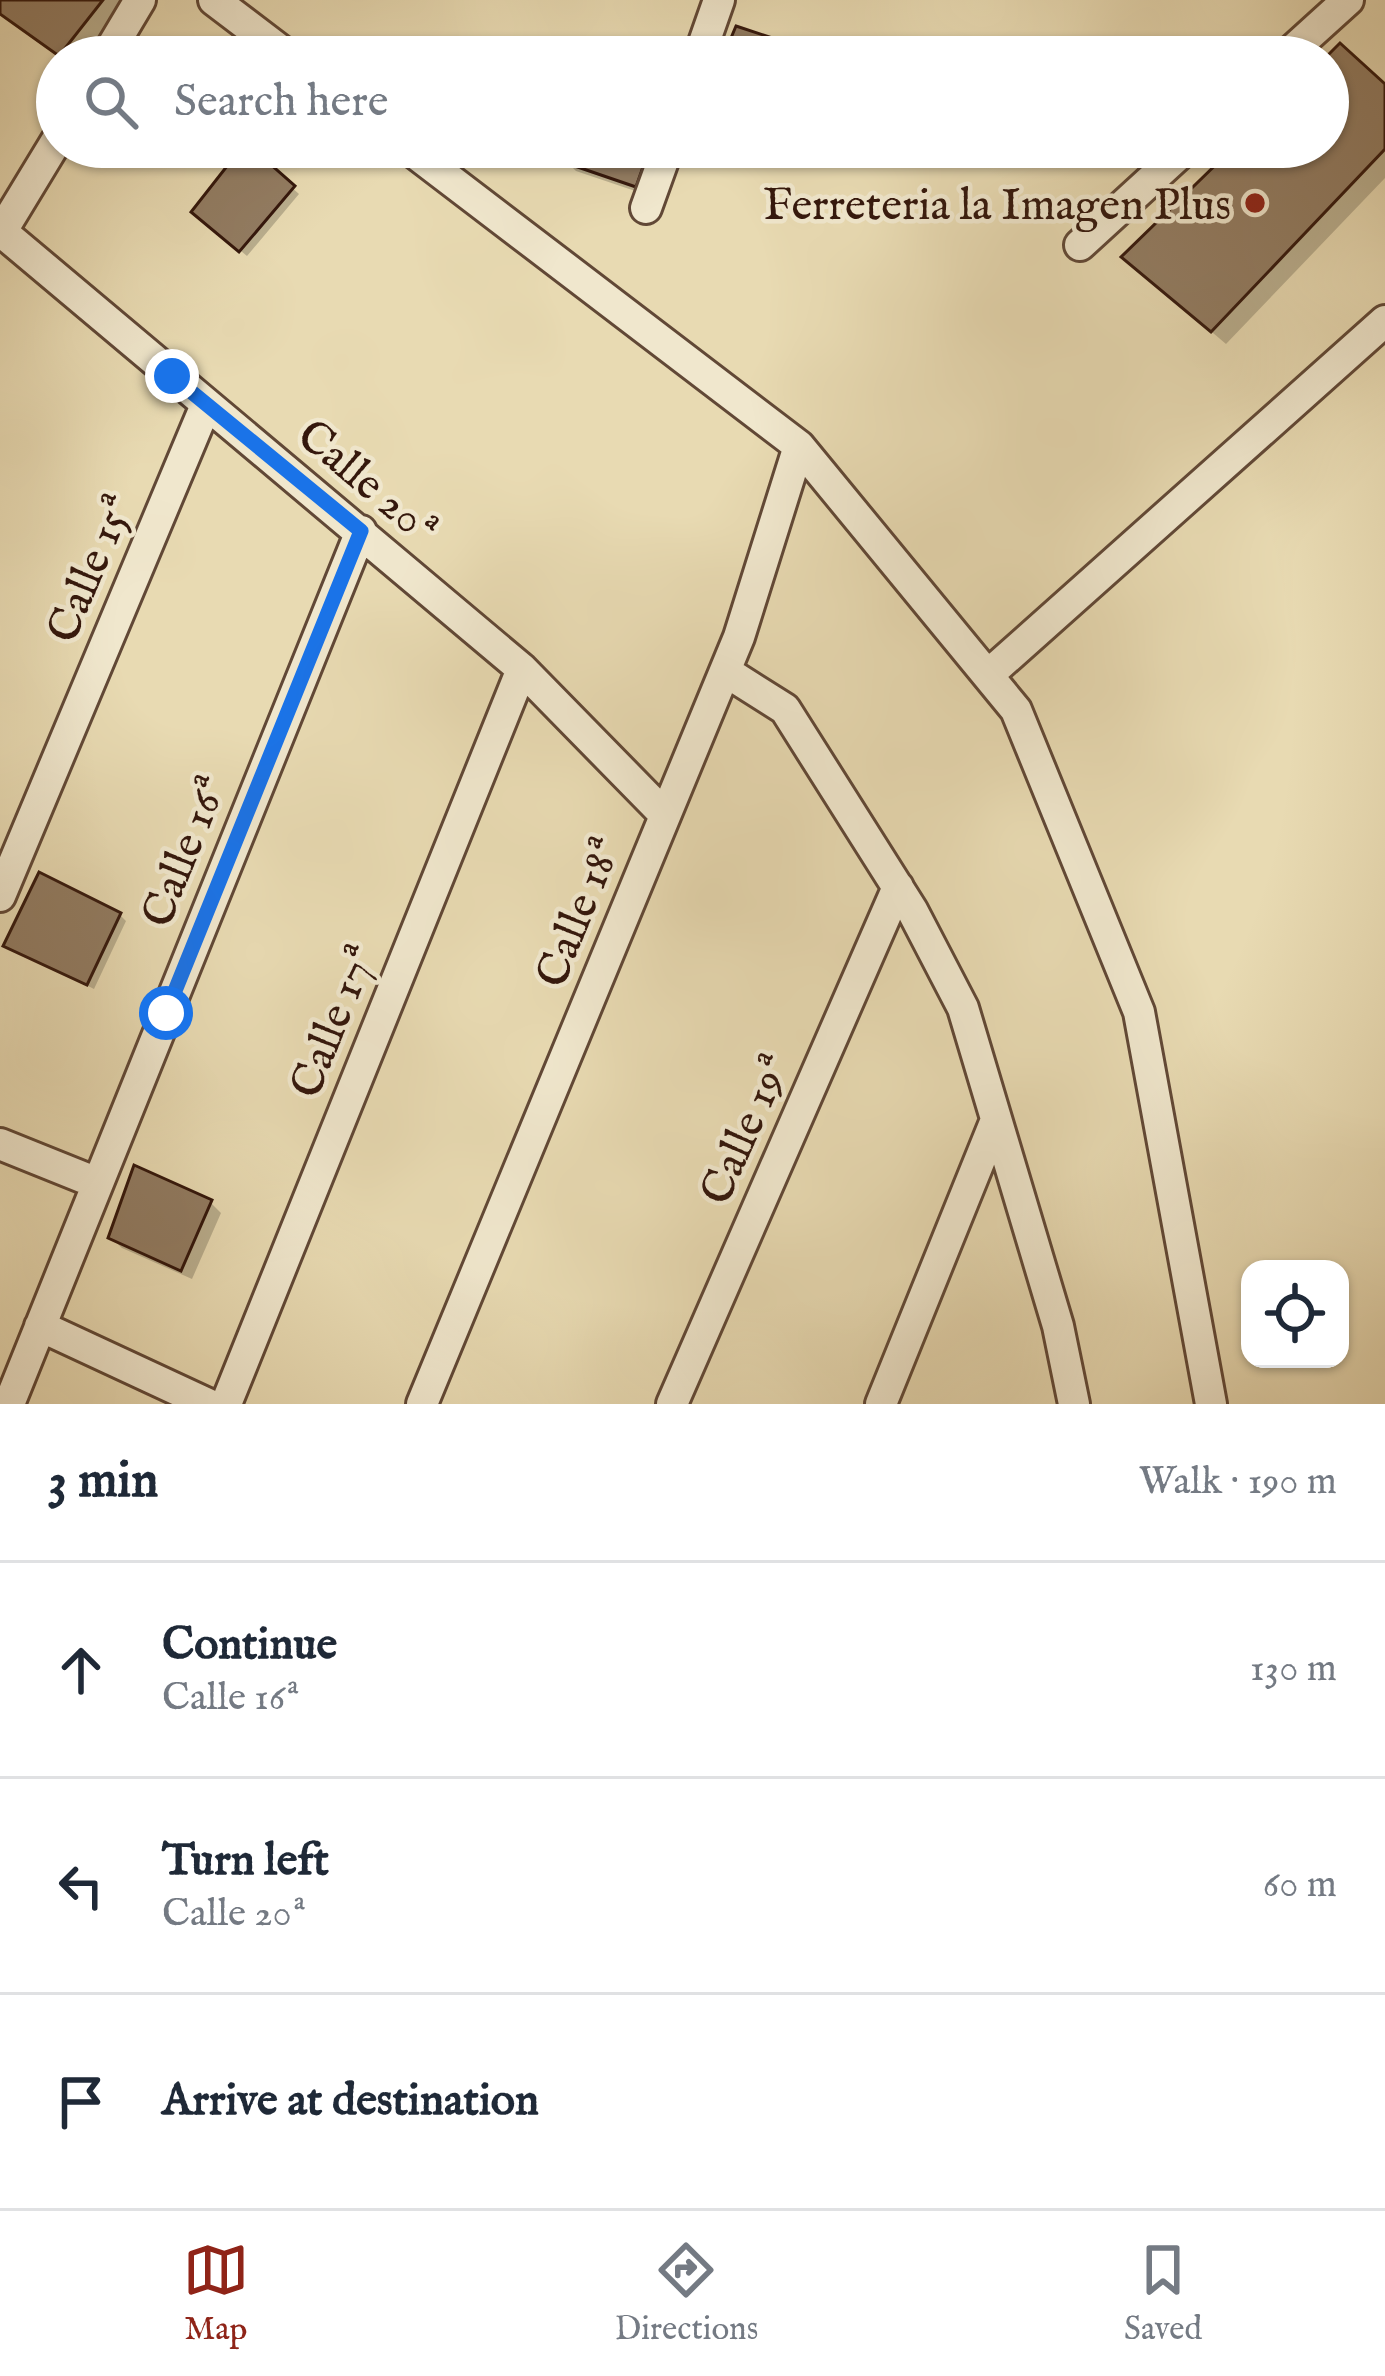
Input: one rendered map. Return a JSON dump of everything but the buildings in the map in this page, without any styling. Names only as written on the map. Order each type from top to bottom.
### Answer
[{"type":"street","points":[[119,36],[140,0]]},
{"type":"street","points":[[214,0],[248,13],[269,36]]},
{"type":"street","points":[[706,36],[719,0]]},
{"type":"street","points":[[1308,36],[1348,0]]},
{"type":"street","points":[[1,233],[40,168]]},
{"type":"street","points":[[435,168],[799,446],[1016,710],[1139,1012],[1211,1404]]},
{"type":"street","points":[[646,208],[660,168]]},
{"type":"street","points":[[1080,245],[1164,168]]},
{"type":"street","name":"Calle 20ª","points":[[1,233],[522,669],[665,815]]},
{"type":"street","points":[[988,676],[1385,320]]},
{"type":"street","name":"Calle 15ª","points":[[0,896],[206,405]]},
{"type":"street","name":"Calle 18ª","points":[[422,1404],[724,671],[799,446]]},
{"type":"street","name":"Calle 16ª","points":[[9,1404],[361,531]]},
{"type":"street","name":"Calle 17ª","points":[[226,1404],[522,669]]},
{"type":"street","points":[[724,671],[785,709],[898,887],[963,1008],[1058,1326],[1074,1404]]},
{"type":"street","name":"Calle 19ª","points":[[672,1404],[898,887]]},
{"type":"street","points":[[880,1404],[996,1120]]},
{"type":"street","points":[[0,1144],[98,1183]]},
{"type":"street","points":[[40,1326],[208,1404]]},
{"type":"place","name":"Ferreteria la Imagen Plus","points":[[1255,203]]},
{"type":"route","points":[[166,1013],[361,531],[172,376]]}]
